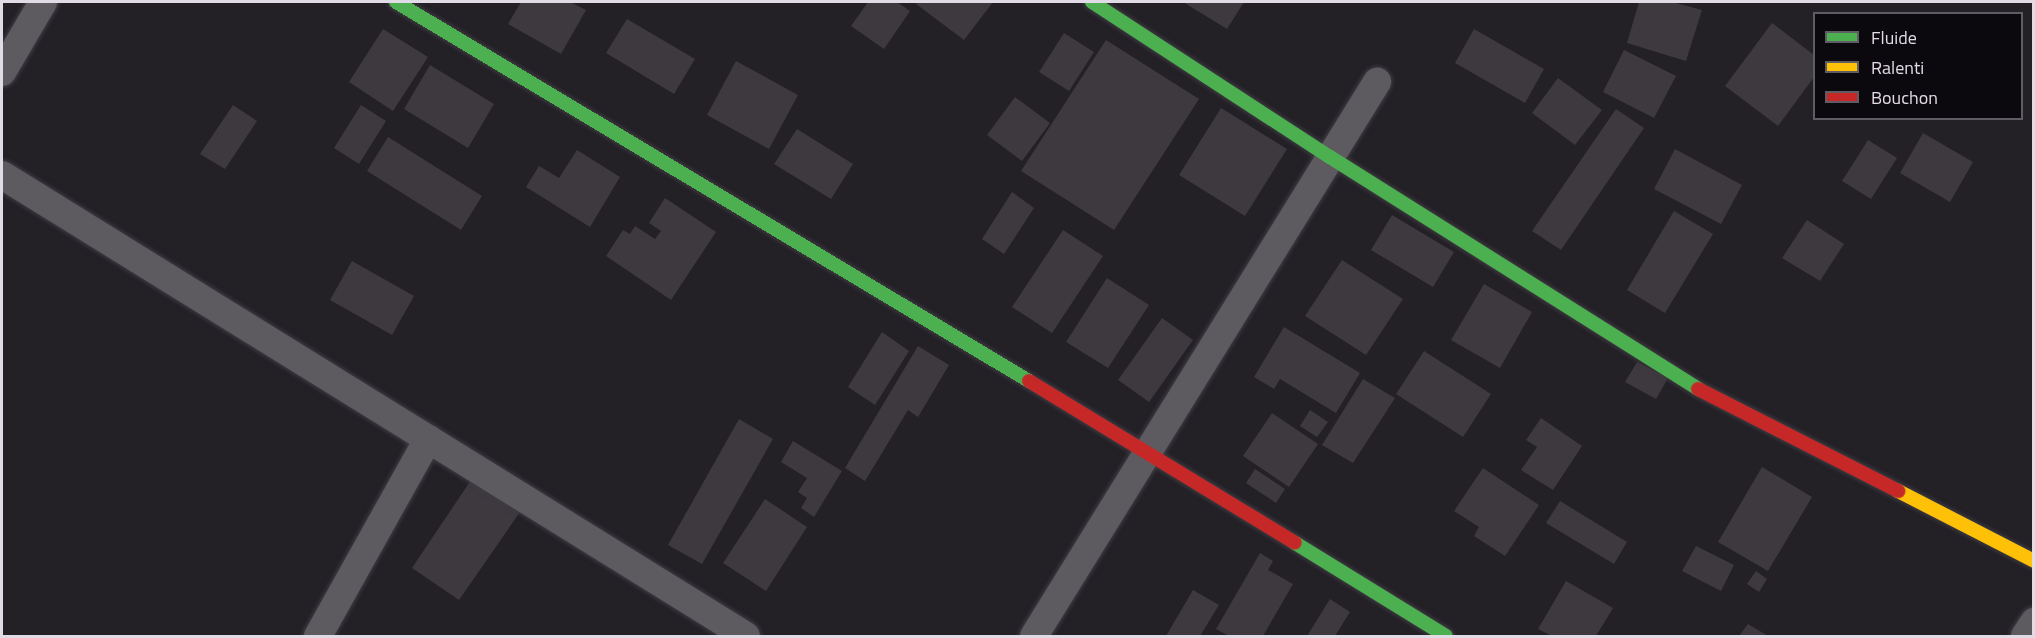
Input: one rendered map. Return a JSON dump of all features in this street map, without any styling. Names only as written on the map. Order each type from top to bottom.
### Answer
[{"type":"street","points":[[2,72],[43,2]]},
{"type":"street","points":[[396,2],[1146,451],[1446,636]]},
{"type":"street","points":[[1092,2],[1330,157],[1698,389],[2034,561]]},
{"type":"street","points":[[1034,636],[1146,451],[1377,82]]},
{"type":"street","points":[[2,175],[746,636]]},
{"type":"street","points":[[318,636],[428,439]]},
{"type":"street","points":[[2025,636],[2034,622]]},
{"type":"building","points":[[521,2],[570,2],[586,10],[561,54],[508,24]]},
{"type":"building","points":[[868,2],[897,2],[910,11],[884,49],[851,26]]},
{"type":"building","points":[[919,2],[993,2],[964,40],[916,4]]},
{"type":"building","points":[[1183,2],[1244,2],[1227,29]]},
{"type":"building","points":[[1639,2],[1672,2],[1702,10],[1686,61],[1627,43]]},
{"type":"building","points":[[627,19],[695,59],[674,94],[606,53]]},
{"type":"building","points":[[1772,23],[1813,54],[1813,78],[1778,126],[1725,86]]},
{"type":"building","points":[[383,29],[428,57],[393,111],[349,82]]},
{"type":"building","points":[[1474,29],[1544,69],[1525,103],[1455,63]]},
{"type":"building","points":[[1064,33],[1094,52],[1069,91],[1039,72]]},
{"type":"building","points":[[1106,40],[1199,99],[1114,230],[1021,171]]},
{"type":"building","points":[[1624,50],[1676,76],[1654,118],[1603,92]]},
{"type":"building","points":[[736,61],[798,95],[769,149],[707,115]]},
{"type":"building","points":[[430,65],[494,104],[468,148],[404,109]]},
{"type":"building","points":[[1558,78],[1602,110],[1575,145],[1532,113]]},
{"type":"building","points":[[1015,97],[1050,123],[1022,161],[987,135]]},
{"type":"building","points":[[233,105],[257,121],[225,169],[200,154]]},
{"type":"building","points":[[361,105],[386,121],[359,164],[334,148]]},
{"type":"building","points":[[1221,108],[1287,149],[1245,216],[1179,175]]},
{"type":"building","points":[[1616,109],[1644,128],[1561,250],[1532,231]]},
{"type":"building","points":[[797,129],[853,164],[831,199],[774,164]]},
{"type":"building","points":[[1923,133],[1973,162],[1950,202],[1900,173]]},
{"type":"building","points":[[388,137],[482,196],[461,230],[367,171]]},
{"type":"building","points":[[1868,140],[1897,158],[1871,199],[1842,181]]},
{"type":"building","points":[[1675,149],[1742,185],[1721,224],[1654,189]]},
{"type":"building","points":[[577,150],[620,177],[590,227],[526,187],[539,166],[559,178]]},
{"type":"building","points":[[1012,192],[1034,208],[1004,254],[982,239]]},
{"type":"building","points":[[665,198],[716,232],[671,300],[606,256],[623,230],[630,234],[635,226],[655,239],[661,231],[649,223]]},
{"type":"building","points":[[1674,211],[1713,234],[1665,313],[1627,290]]},
{"type":"building","points":[[1392,215],[1454,252],[1433,287],[1371,250]]},
{"type":"building","points":[[1807,220],[1844,244],[1820,281],[1782,258]]},
{"type":"building","points":[[1063,230],[1103,256],[1052,333],[1012,307]]},
{"type":"building","points":[[1342,260],[1403,299],[1366,355],[1305,316]]},
{"type":"building","points":[[352,261],[414,296],[392,335],[330,300]]},
{"type":"building","points":[[1107,278],[1149,305],[1108,368],[1066,342]]},
{"type":"building","points":[[1484,284],[1532,312],[1500,368],[1451,340]]},
{"type":"building","points":[[1162,318],[1193,340],[1149,402],[1118,380]]},
{"type":"building","points":[[1284,327],[1360,373],[1336,413],[1280,379],[1274,389],[1254,377]]},
{"type":"building","points":[[882,332],[909,351],[875,405],[848,387]]},
{"type":"building","points":[[918,346],[949,365],[918,417],[908,410],[865,481],[845,468]]},
{"type":"building","points":[[1424,351],[1491,394],[1463,437],[1396,394]]},
{"type":"building","points":[[1637,362],[1668,378],[1656,399],[1625,382]]},
{"type":"building","points":[[1363,379],[1395,398],[1353,463],[1322,445]]},
{"type":"building","points":[[1310,410],[1328,422],[1317,437],[1300,426]]},
{"type":"building","points":[[1272,413],[1318,444],[1289,487],[1243,456]]},
{"type":"building","points":[[1541,418],[1582,446],[1553,490],[1521,470],[1537,447],[1526,440]]},
{"type":"building","points":[[739,419],[773,439],[702,564],[668,545]]},
{"type":"building","points":[[793,441],[842,471],[814,517],[801,508],[807,498],[798,492],[807,478],[781,462]]},
{"type":"building","points":[[1762,467],[1812,497],[1768,571],[1718,542]]},
{"type":"building","points":[[1483,468],[1539,505],[1505,556],[1474,536],[1479,527],[1454,511]]},
{"type":"building","points":[[1255,469],[1285,489],[1276,503],[1246,483]]},
{"type":"building","points":[[471,480],[520,512],[459,600],[412,568]]},
{"type":"building","points":[[765,499],[807,527],[766,591],[723,563]]},
{"type":"building","points":[[1560,501],[1627,542],[1614,564],[1546,523]]},
{"type":"building","points":[[1696,546],[1734,565],[1721,591],[1682,571]]},
{"type":"building","points":[[1260,553],[1273,561],[1268,570],[1293,584],[1263,636],[1229,636],[1216,629]]},
{"type":"building","points":[[1756,571],[1767,579],[1759,592],[1747,584]]},
{"type":"building","points":[[1566,581],[1613,608],[1596,636],[1552,636],[1538,629]]},
{"type":"building","points":[[1193,590],[1219,605],[1200,636],[1166,636]]},
{"type":"building","points":[[1330,599],[1350,612],[1335,636],[1307,636]]},
{"type":"building","points":[[1748,624],[1768,636],[1739,636]]},
{"type":"traffic: fast","points":[[396,2],[1029,381]]},
{"type":"traffic: fast","points":[[1092,2],[1330,157],[1698,389]]},
{"type":"traffic: fast","points":[[1295,543],[1446,636]]},
{"type":"traffic: slow","points":[[1898,491],[2034,561]]},
{"type":"traffic: jam","points":[[1029,381],[1295,543]]},
{"type":"traffic: jam","points":[[1698,389],[1898,491]]}]
